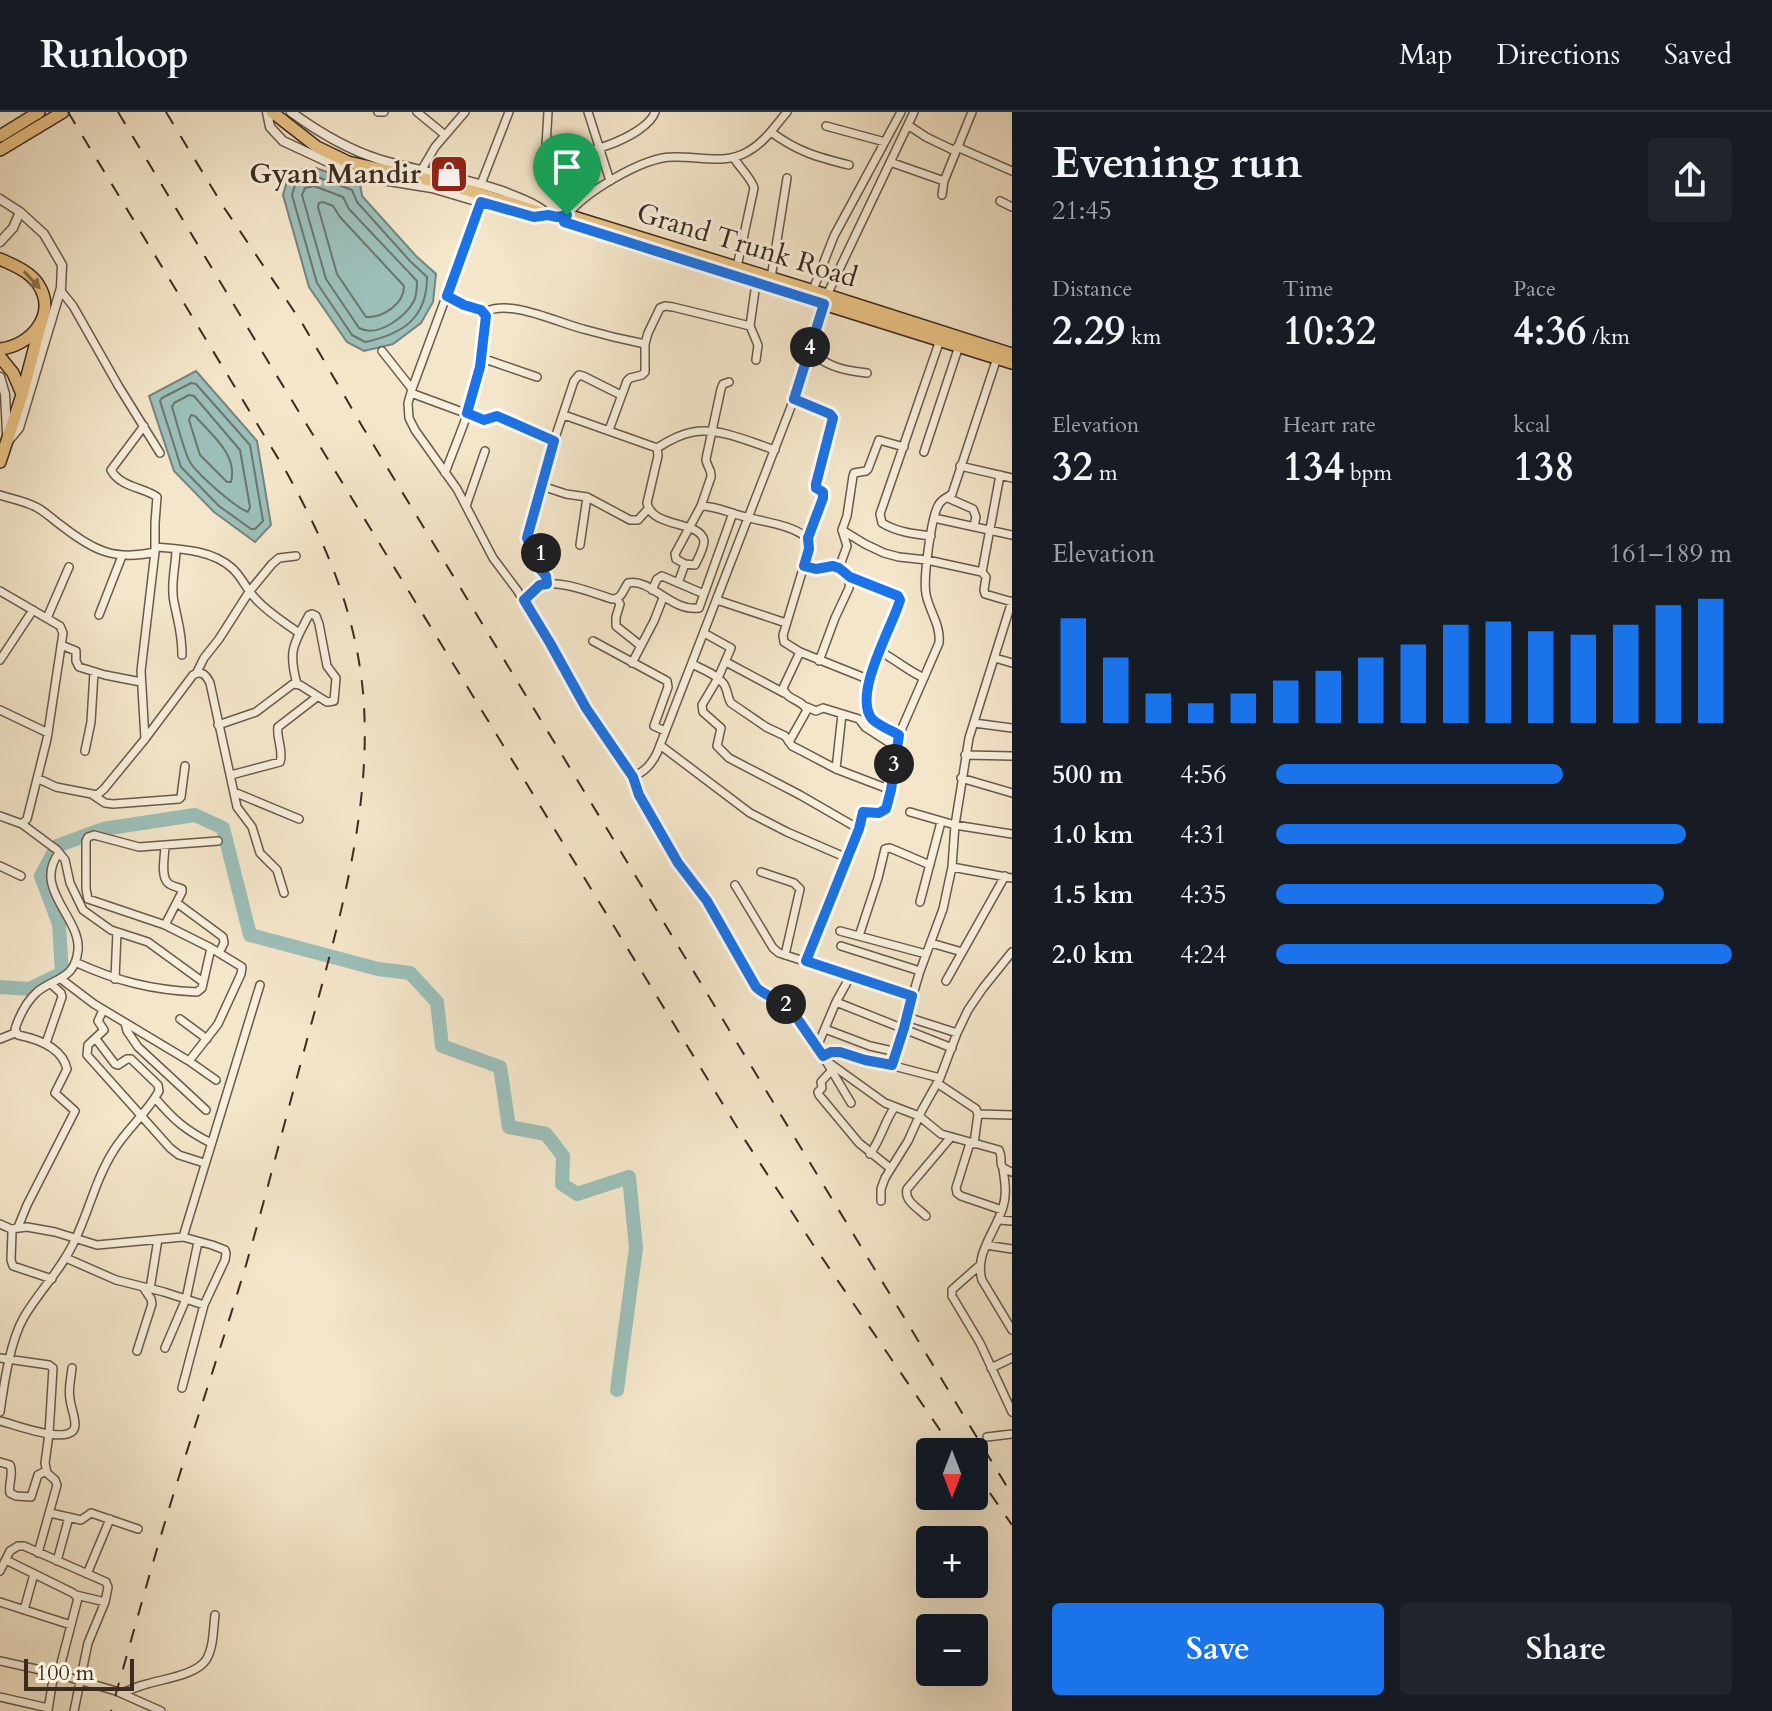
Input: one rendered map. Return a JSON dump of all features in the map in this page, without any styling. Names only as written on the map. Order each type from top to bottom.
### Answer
[{"type":"main road","points":[[0,136],[39,112]]},
{"type":"main road","points":[[0,150],[63,112]]},
{"type":"main road","points":[[269,112],[317,147],[348,162],[451,185],[559,217]]},
{"type":"main road","name":"Grand Trunk Road","points":[[559,217],[813,290],[826,299],[1012,363]]},
{"type":"main road","name":"Grand Trunk Road","points":[[559,217],[756,283],[826,299],[1012,354]]},
{"type":"main road","points":[[0,259],[37,282],[44,300],[43,319],[0,462]]},
{"type":"main road","points":[[0,349],[27,340],[43,319]]},
{"type":"main road","points":[[0,357],[13,373],[22,395]]},
{"type":"street","points":[[269,112],[270,127],[283,141],[354,174],[432,188],[534,217],[559,217],[610,181],[661,158],[734,158],[746,154],[771,132],[787,112]]},
{"type":"street","points":[[291,112],[354,150],[381,160],[481,184],[535,204],[559,217]]},
{"type":"street","points":[[378,112],[384,112]]},
{"type":"street","points":[[417,112],[445,135]]},
{"type":"street","points":[[422,169],[465,112]]},
{"type":"street","points":[[481,184],[509,112]]},
{"type":"street","points":[[548,112],[546,146],[552,154],[599,149],[618,142],[650,123],[655,112]]},
{"type":"street","points":[[588,112],[610,181]]},
{"type":"street","points":[[813,290],[834,236],[901,112]]},
{"type":"street","points":[[617,599],[632,581],[663,598],[694,609],[701,605],[739,515],[775,450],[826,299],[914,112]]},
{"type":"street","points":[[942,195],[944,181],[972,112]]},
{"type":"street","points":[[908,125],[926,137],[1012,171]]},
{"type":"street","points":[[826,126],[885,142]]},
{"type":"street","points":[[771,132],[795,149],[849,165]]},
{"type":"street","points":[[734,158],[754,188],[737,267]]},
{"type":"street","points":[[890,162],[944,181]]},
{"type":"street","points":[[771,278],[787,178]]},
{"type":"street","points":[[0,199],[44,234],[62,265],[61,291],[19,428],[7,441]]},
{"type":"street","points":[[1000,201],[1012,207]]},
{"type":"street","points":[[481,202],[411,391],[409,418],[466,506],[493,558],[524,600],[586,708],[633,777],[639,795],[665,842],[707,901],[756,987],[788,1005],[851,1103]]},
{"type":"street","points":[[0,242],[13,228],[20,212]]},
{"type":"street","points":[[756,283],[750,326],[758,345],[756,360]]},
{"type":"street","points":[[61,291],[73,306],[160,453]]},
{"type":"street","points":[[447,296],[485,312],[504,308],[519,310],[645,344]]},
{"type":"street","points":[[609,430],[627,381],[645,372],[645,344],[660,308],[665,306],[750,326]]},
{"type":"street","points":[[445,473],[475,389],[486,328],[485,312]]},
{"type":"street","points":[[931,536],[887,526],[880,519],[940,340]]},
{"type":"street","points":[[924,452],[959,346]]},
{"type":"street","points":[[382,351],[411,391],[484,420],[497,416],[554,441]]},
{"type":"street","points":[[809,352],[832,366],[867,373]]},
{"type":"street","points":[[482,358],[537,377]]},
{"type":"street","points":[[806,961],[863,812],[879,813],[886,809],[899,735],[939,643],[940,636],[926,596],[925,581],[934,518],[940,502],[952,494],[997,358]]},
{"type":"street","points":[[547,584],[546,576],[540,569],[541,550],[530,544],[527,538],[574,381],[579,375],[621,395]]},
{"type":"street","points":[[0,377],[5,394],[7,441]]},
{"type":"street","points":[[657,448],[648,509],[654,516],[689,528],[699,532],[704,543],[695,565],[685,564],[676,559],[675,554],[689,528],[701,506],[711,477],[706,459],[721,389],[723,384],[729,382]]},
{"type":"street","points":[[794,399],[833,418],[816,484],[816,488],[823,492],[823,498],[808,538],[809,549],[786,623],[784,642],[819,661],[870,680]]},
{"type":"street","points":[[564,415],[657,448]]},
{"type":"street","points":[[144,426],[111,467],[111,472],[138,490],[157,494],[155,550],[142,650],[145,739]]},
{"type":"street","points":[[657,448],[693,431],[713,432],[775,450]]},
{"type":"street","points":[[839,568],[847,546],[842,530],[853,476],[868,469],[877,441],[904,447]]},
{"type":"street","points":[[466,506],[485,451]]},
{"type":"street","points":[[960,466],[1012,478]]},
{"type":"street","points":[[982,572],[1000,475]]},
{"type":"street","points":[[542,486],[587,497],[630,520],[638,520],[648,509]]},
{"type":"street","points":[[0,495],[36,507],[84,541],[108,553],[135,557],[155,550],[176,549],[220,559],[233,569],[264,607],[299,633]]},
{"type":"street","points":[[580,545],[587,497]]},
{"type":"street","points":[[948,498],[973,509],[976,517],[974,526]]},
{"type":"street","points":[[701,506],[784,525],[808,538]]},
{"type":"street","points":[[633,777],[652,763],[660,745],[717,600],[739,515]]},
{"type":"street","points":[[934,518],[1011,535],[1012,525]]},
{"type":"street","points":[[842,530],[884,553],[982,572],[986,577],[985,594],[1012,601],[965,755],[952,867],[943,909],[920,971],[892,1065]]},
{"type":"street","points":[[176,549],[173,601],[181,631],[182,655]]},
{"type":"street","points":[[99,615],[122,556]]},
{"type":"street","points":[[93,795],[104,789],[197,672],[249,592],[272,564],[279,558],[296,556]]},
{"type":"street","points":[[678,583],[685,564]]},
{"type":"street","points":[[804,566],[816,569],[833,566],[850,577],[898,596],[900,600],[870,680],[867,708],[875,722],[899,735]]},
{"type":"street","points":[[47,618],[69,567]]},
{"type":"street","points":[[652,590],[660,576],[704,594]]},
{"type":"street","points":[[819,661],[849,588],[850,577]]},
{"type":"street","points":[[524,600],[540,585],[547,584],[561,584],[617,599],[620,604],[616,626],[641,646]]},
{"type":"street","points":[[0,591],[62,629],[39,779],[27,819],[22,824]]},
{"type":"street","points":[[632,663],[663,598]]},
{"type":"street","points":[[717,600],[786,623]]},
{"type":"street","points":[[0,660],[33,610]]},
{"type":"street","points":[[314,614],[319,624],[327,666],[335,675],[335,697],[332,702],[317,697],[297,684],[291,653],[299,633],[309,615],[314,614]]},
{"type":"street","points":[[704,633],[731,648],[702,705],[702,709],[721,728],[719,748],[729,758],[859,829]]},
{"type":"street","points":[[593,641],[668,684],[654,726],[665,731]]},
{"type":"street","points":[[61,645],[76,651],[79,667],[141,682]]},
{"type":"street","points":[[879,651],[924,678]]},
{"type":"street","points":[[784,693],[784,683],[800,652]]},
{"type":"street","points":[[995,658],[1012,663]]},
{"type":"street","points":[[726,662],[814,711],[823,708],[859,719],[865,727],[896,747]]},
{"type":"street","points":[[692,664],[718,678],[724,684],[731,703],[785,736],[800,750],[836,769],[891,790]]},
{"type":"street","points":[[85,751],[91,722],[94,672]]},
{"type":"street","points":[[197,672],[206,675],[210,683],[237,807],[252,827],[263,858],[277,870],[284,893]]},
{"type":"street","points":[[218,725],[256,712],[297,684]]},
{"type":"street","points":[[231,775],[280,762],[278,727],[317,697]]},
{"type":"street","points":[[789,742],[807,707]]},
{"type":"street","points":[[0,710],[48,733]]},
{"type":"street","points":[[836,769],[842,714]]},
{"type":"street","points":[[974,723],[1012,728]]},
{"type":"street","points":[[660,745],[750,813],[847,858]]},
{"type":"street","points":[[965,755],[1012,756]]},
{"type":"street","points":[[39,779],[56,787],[93,795],[105,803],[179,799],[185,766]]},
{"type":"street","points":[[961,778],[1012,793]]},
{"type":"street","points":[[234,792],[299,819]]},
{"type":"street","points":[[910,812],[941,822],[1012,834]]},
{"type":"street","points":[[0,816],[22,824],[65,860],[70,883],[83,910],[111,930],[148,942],[203,982]]},
{"type":"street","points":[[920,902],[941,822]]},
{"type":"street","points":[[189,1061],[226,1010],[242,970],[239,965],[165,925],[88,899],[86,841],[94,835],[129,845],[165,846],[218,841]]},
{"type":"street","points":[[165,846],[166,881],[182,889],[165,925]]},
{"type":"street","points":[[859,936],[885,849],[890,848],[930,865]]},
{"type":"street","points":[[15,1033],[16,1024],[35,993],[61,979],[75,962],[78,940],[60,906],[50,873],[56,850]]},
{"type":"street","points":[[0,866],[21,876]]},
{"type":"street","points":[[946,981],[1009,877],[952,867]]},
{"type":"street","points":[[761,872],[794,883],[800,889],[785,955]]},
{"type":"street","points":[[735,885],[773,948],[785,955],[912,996]]},
{"type":"street","points":[[75,962],[115,979],[200,991],[215,951],[224,943],[223,937],[177,903]]},
{"type":"street","points":[[840,931],[926,954]]},
{"type":"street","points":[[115,979],[117,932]]},
{"type":"street","points":[[931,943],[962,952]]},
{"type":"street","points":[[841,946],[920,971]]},
{"type":"street","points":[[881,1201],[885,1178],[908,1141],[938,1081],[968,1010],[1012,952]]},
{"type":"street","points":[[817,1047],[851,975]]},
{"type":"street","points":[[61,979],[103,1010],[216,1080]]},
{"type":"street","points":[[46,1043],[62,997],[51,984]]},
{"type":"street","points":[[183,1237],[260,985]]},
{"type":"street","points":[[836,1002],[952,1048]]},
{"type":"street","points":[[103,1010],[98,1021],[104,1030],[88,1045],[87,1055],[170,1148],[179,1155],[204,1163]]},
{"type":"street","points":[[907,1017],[957,1033]]},
{"type":"street","points":[[180,1019],[207,1039]]},
{"type":"street","points":[[125,1023],[138,1047],[206,1110]]},
{"type":"street","points":[[825,1029],[870,1046],[897,1052]]},
{"type":"street","points":[[0,1039],[15,1033],[46,1043],[67,1065],[55,1093],[75,1111],[14,1228],[11,1260],[13,1266],[52,1279]]},
{"type":"street","points":[[0,1412],[17,1331],[66,1258],[106,1165],[125,1134],[159,1091],[158,1085],[129,1058],[116,1065],[96,1039]]},
{"type":"street","points":[[823,1056],[840,1052],[892,1065],[938,1081],[971,1104],[978,1114],[957,1193],[1002,1210]]},
{"type":"street","points":[[823,1056],[875,1097],[894,1108],[919,1116],[941,1134],[999,1150],[1005,1197],[980,1265],[982,1280],[1012,1330]]},
{"type":"street","points":[[831,1071],[821,1082],[819,1095],[870,1154],[890,1168]]},
{"type":"street","points":[[155,1098],[179,1124],[211,1143]]},
{"type":"street","points":[[870,1154],[894,1108]]},
{"type":"street","points":[[978,1114],[1012,1115]]},
{"type":"street","points":[[926,1216],[908,1199],[907,1189],[951,1137]]},
{"type":"street","points":[[1003,1169],[1012,1172]]},
{"type":"street","points":[[998,1220],[1012,1221]]},
{"type":"street","points":[[0,1224],[55,1232],[97,1245],[183,1237],[221,1248],[226,1253],[204,1305],[182,1388]]},
{"type":"street","points":[[137,1351],[152,1304],[147,1288],[158,1239]]},
{"type":"street","points":[[165,1348],[186,1299],[198,1242]]},
{"type":"street","points":[[986,1245],[1012,1249]]},
{"type":"street","points":[[66,1258],[104,1276],[204,1305]]},
{"type":"street","points":[[980,1265],[952,1293],[980,1343],[1012,1412]]},
{"type":"street","points":[[0,1358],[53,1368],[45,1463],[46,1471],[57,1485],[38,1553]]},
{"type":"street","points":[[991,1368],[1012,1358]]},
{"type":"street","points":[[0,1421],[49,1434],[69,1435],[73,1432],[74,1420],[69,1393],[72,1368]]},
{"type":"street","points":[[987,1437],[1012,1434]]},
{"type":"street","points":[[0,1462],[10,1465],[9,1489],[16,1496],[31,1497],[38,1475],[46,1471]]},
{"type":"street","points":[[50,1513],[84,1520],[91,1513],[138,1529]]},
{"type":"street","points":[[57,1561],[69,1517]]},
{"type":"street","points":[[87,1574],[110,1519]]},
{"type":"street","points":[[0,1571],[10,1551],[24,1546],[106,1582],[109,1590],[88,1643],[74,1711]]},
{"type":"street","points":[[6,1560],[76,1595],[105,1602]]},
{"type":"street","points":[[24,1610],[34,1574]]},
{"type":"street","points":[[0,1697],[48,1709],[78,1601],[76,1595]]},
{"type":"street","points":[[0,1602],[71,1625]]},
{"type":"street","points":[[122,1693],[183,1674],[203,1664],[213,1638],[215,1615]]},
{"type":"street","points":[[0,1661],[122,1693],[161,1711]]},
{"type":"water","points":[[316,168],[360,184],[362,196],[436,274],[433,302],[421,323],[393,344],[364,351],[347,342],[309,287],[283,195],[290,171]]},
{"type":"water","points":[[196,371],[257,441],[271,525],[255,542],[214,512],[174,471],[149,396]]},
{"type":"waterway","points":[[0,987],[29,989],[62,973],[59,924],[41,876],[57,846],[103,829],[195,815],[223,828],[250,935],[378,969],[410,973],[437,1002],[442,1046],[500,1067],[509,1127],[546,1134],[563,1156],[562,1184],[577,1194],[629,1177],[636,1248],[617,1390]]},
{"type":"railway","points":[[68,112],[287,473],[314,526],[337,578],[353,633],[363,692],[365,740],[362,787],[348,881],[325,974],[246,1265],[168,1512],[111,1711]]},
{"type":"railway","points":[[118,112],[743,1137],[945,1438]]},
{"type":"railway","points":[[166,112],[223,206],[302,323],[1012,1495]]},
{"type":"railway","points":[[988,1490],[1012,1525]]},
{"type":"place","name":"Gyan Mandir","points":[[449,174]]},
{"type":"route","points":[[481,202],[534,217],[567,215],[564,222],[824,304],[794,399],[833,418],[816,484],[824,495],[808,538],[809,549],[804,566],[820,569],[833,566],[850,577],[898,596],[900,604],[874,665],[867,708],[875,722],[899,735],[886,809],[879,813],[863,812],[806,961],[912,996],[892,1065],[835,1051],[823,1056],[788,1005],[756,987],[707,901],[678,863],[639,795],[633,777],[586,708],[524,600],[540,585],[547,584],[546,576],[540,569],[541,550],[530,544],[527,538],[554,441],[497,416],[484,420],[467,413],[480,367],[486,316],[485,312],[447,296],[481,202]]}]
